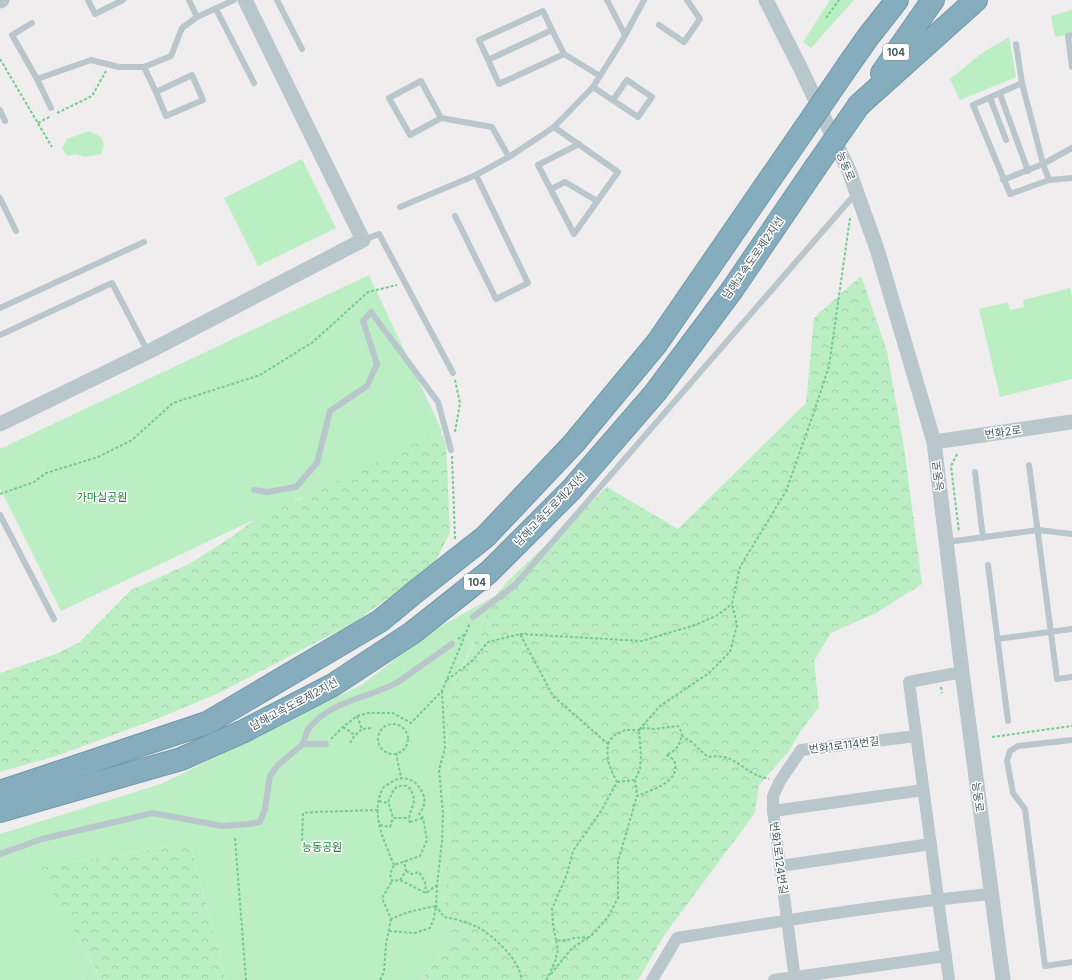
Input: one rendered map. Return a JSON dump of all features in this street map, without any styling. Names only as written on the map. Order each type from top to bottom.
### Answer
[{"type":"highway","points":[[868,37],[892,0]]},
{"type":"highway","name":"104","points":[[0,792],[207,723],[380,621],[485,537],[574,443],[657,343],[849,64],[897,0]]},
{"type":"highway","name":"남해고속도로제2지선","points":[[0,811],[181,760],[244,731],[334,685],[412,633],[489,572],[571,490],[655,392],[732,290],[859,104],[933,0]]},
{"type":"highway","points":[[859,104],[976,0]]},
{"type":"street","points":[[0,424],[148,352],[363,240],[245,0]]},
{"type":"street","name":"능동로","points":[[766,0],[800,67],[849,171],[877,249],[934,442],[945,542],[1003,980]]},
{"type":"street","name":"번화2로","points":[[934,442],[1072,422]]},
{"type":"street","points":[[949,980],[909,682],[962,672]]},
{"type":"street","name":"번화1로114번길","points":[[773,796],[780,781],[801,750],[916,736]]},
{"type":"street","points":[[773,811],[923,790]]},
{"type":"street","name":"번화1로124번길","points":[[773,796],[773,811],[795,979]]},
{"type":"street","points":[[780,866],[931,844]]},
{"type":"street","points":[[652,980],[677,938],[788,920],[938,899],[991,894]]},
{"type":"street","points":[[774,980],[795,979],[946,956]]},
{"type":"lane","points":[[88,0],[95,14],[122,0]]},
{"type":"lane","points":[[189,0],[197,17]]},
{"type":"lane","points":[[37,79],[91,60],[119,67],[144,68],[171,56],[182,28],[197,17],[234,0]]},
{"type":"lane","points":[[277,0],[302,49]]},
{"type":"lane","points":[[607,0],[625,35]]},
{"type":"lane","points":[[400,207],[476,175],[509,157],[554,127],[593,87],[625,35],[644,0]]},
{"type":"lane","points":[[658,25],[684,42],[700,19],[687,0]]},
{"type":"lane","points":[[216,9],[254,83]]},
{"type":"lane","points":[[564,54],[499,84],[479,40],[543,11],[564,54],[600,76]]},
{"type":"lane","points":[[32,23],[12,35],[37,79],[51,108]]},
{"type":"lane","points":[[488,60],[552,30]]},
{"type":"lane","points":[[1072,35],[1068,36],[1072,67]]},
{"type":"lane","points":[[1016,44],[1022,83],[1043,164],[1049,180]]},
{"type":"lane","points":[[144,68],[166,116],[203,100],[192,75],[156,92]]},
{"type":"lane","points":[[593,87],[638,117],[652,97],[627,80],[613,100]]},
{"type":"lane","points":[[441,118],[421,81],[389,98],[410,135],[441,118],[492,127],[509,157]]},
{"type":"lane","points":[[1022,83],[973,105],[1010,194],[1049,180],[1072,178]]},
{"type":"lane","points":[[1000,94],[1028,171]]},
{"type":"lane","points":[[990,98],[1006,140]]},
{"type":"lane","points":[[0,110],[5,121]]},
{"type":"lane","points":[[554,127],[579,144],[618,172],[574,234],[538,165],[579,144]]},
{"type":"lane","points":[[1003,180],[1028,171],[1072,148]]},
{"type":"lane","points":[[455,216],[496,299],[528,283],[476,175]]},
{"type":"lane","points":[[551,189],[565,182],[597,201]]},
{"type":"lane","points":[[473,616],[515,585],[856,193]]},
{"type":"lane","points":[[0,198],[16,230]]},
{"type":"lane","points":[[363,240],[379,234],[453,373]]},
{"type":"lane","points":[[0,308],[144,242]]},
{"type":"lane","points":[[0,335],[112,283],[148,352]]},
{"type":"lane","points":[[254,490],[267,492],[296,487],[317,463],[330,411],[368,386],[377,364],[363,321],[371,312],[438,402],[451,450]]},
{"type":"lane","points":[[1029,466],[1057,679],[1072,677]]},
{"type":"lane","points":[[975,472],[983,538]]},
{"type":"lane","points":[[0,515],[54,619]]},
{"type":"lane","points":[[945,542],[1038,530],[1072,534]]},
{"type":"lane","points":[[988,565],[1008,720]]},
{"type":"lane","points":[[997,639],[1072,629]]},
{"type":"lane","points":[[0,854],[42,839],[153,813],[222,826],[260,822],[265,809],[270,776],[278,765],[303,744],[309,728],[324,713],[348,701],[390,687],[452,644]]},
{"type":"lane","points":[[1072,740],[1018,746],[1010,751],[1007,761],[1013,793],[1025,809],[1045,966],[1072,962]]},
{"type":"lane","points":[[303,744],[326,744]]},
{"type":"path","points":[[826,18],[839,0]]},
{"type":"path","points":[[0,59],[52,147]]},
{"type":"path","points":[[38,123],[92,96],[106,71]]},
{"type":"path","points":[[546,980],[572,948],[590,936],[608,917],[618,898],[618,860],[637,796],[635,780],[640,770],[641,756],[639,730],[660,706],[709,673],[730,652],[737,625],[732,604],[740,567],[786,491],[829,366],[850,218]]},
{"type":"path","points":[[0,494],[34,482],[46,473],[98,457],[132,440],[173,403],[260,375],[313,342],[368,292],[405,283]]},
{"type":"path","points":[[453,373],[460,403],[451,450],[455,539]]},
{"type":"path","points":[[957,454],[951,466],[960,540]]},
{"type":"path","points":[[447,680],[471,662],[488,642],[520,634],[642,641],[696,625],[716,616],[732,604]]},
{"type":"path","points":[[326,744],[343,727],[357,716],[369,713],[393,712],[411,723],[442,691],[473,616]]},
{"type":"path","points":[[452,644],[466,633]]},
{"type":"path","points":[[520,634],[553,696],[608,744]]},
{"type":"path","points":[[389,931],[415,933],[430,928],[434,918],[442,841],[443,814],[439,770],[446,748],[442,691]]},
{"type":"path","points":[[357,716],[362,729]]},
{"type":"path","points":[[388,724],[402,727],[407,735],[404,749],[396,753],[390,754],[379,745],[378,740],[380,731],[388,724]]},
{"type":"path","points":[[617,782],[609,767],[607,753],[608,744],[613,736],[625,730],[678,726],[682,735],[708,757],[717,755],[729,757],[752,773],[768,779],[780,781]]},
{"type":"path","points":[[992,737],[1072,726]]},
{"type":"path","points":[[343,727],[355,735]]},
{"type":"path","points":[[350,743],[355,735],[362,729],[372,728]]},
{"type":"path","points":[[637,796],[665,784],[675,775],[676,765],[673,758],[666,755],[675,751],[679,745],[682,735]]},
{"type":"path","points":[[396,753],[401,778]]},
{"type":"path","points":[[380,980],[384,972],[386,944],[391,919],[382,898],[392,881],[390,874],[394,865],[378,819],[379,802],[382,788],[394,779],[411,779],[420,787],[425,797],[424,808],[420,814],[427,840],[420,856],[394,865]]},
{"type":"path","points":[[617,782],[635,780]]},
{"type":"path","points":[[548,977],[557,958],[556,956],[558,950],[552,909],[567,874],[573,851],[601,811],[617,782]]},
{"type":"path","points":[[380,825],[390,827],[393,818],[388,804],[393,790],[401,785],[408,786],[414,793],[414,805],[409,818],[410,824],[422,818]]},
{"type":"path","points":[[379,802],[388,804]]},
{"type":"path","points":[[302,841],[303,813],[378,810]]},
{"type":"path","points":[[393,818],[409,818]]},
{"type":"path","points":[[235,838],[246,980]]},
{"type":"path","points":[[400,880],[406,871],[404,861]]},
{"type":"path","points":[[406,871],[412,874],[419,872],[425,882],[426,892]]},
{"type":"path","points":[[392,881],[400,880],[426,892]]},
{"type":"path","points":[[426,892],[437,884]]},
{"type":"path","points":[[391,919],[408,912],[436,906]]},
{"type":"path","points":[[436,906],[444,917],[478,927],[496,941],[511,955],[517,964],[522,977],[521,980]]},
{"type":"path","points":[[556,940],[564,941],[590,936]]},
{"type":"green space","points":[[830,0],[854,0],[811,48],[803,42]]},
{"type":"green space","points":[[1072,10],[1072,34],[1055,37],[1051,16]]},
{"type":"green space","points":[[1009,37],[1016,77],[960,100],[950,79],[982,53]]},
{"type":"green space","points":[[89,131],[101,137],[104,145],[101,154],[85,157],[76,154],[67,156],[62,148],[67,139]]},
{"type":"green space","points":[[302,159],[336,228],[258,266],[224,198]]},
{"type":"green space","name":"가마실공원","points":[[369,275],[442,431],[61,611],[0,488],[0,449]]},
{"type":"green space","points":[[861,276],[887,351],[905,454],[922,584],[876,613],[831,633],[814,661],[819,707],[798,735],[789,751],[759,785],[755,813],[665,934],[638,980],[422,980],[453,935],[444,907],[450,809],[446,700],[495,596],[508,581],[607,487],[678,529],[806,403],[814,318]]},
{"type":"green space","points":[[1070,288],[1072,297],[1072,379],[1000,397],[979,309],[1008,302],[1010,310],[1024,307],[1023,300]]},
{"type":"green space","points":[[427,402],[446,444],[450,533],[436,560],[355,622],[219,693],[159,718],[59,755],[0,772],[0,673],[56,654],[80,642],[131,590],[189,564],[233,536],[273,505],[299,500],[328,471]]},
{"type":"green space","name":"능동공원","points":[[495,596],[446,700],[450,809],[444,907],[453,935],[422,980],[226,980],[190,843],[38,868],[97,972],[82,980],[0,980],[0,834],[161,784],[363,684],[432,631]]},
{"type":"green space","points":[[190,843],[226,980],[82,980],[97,971],[37,868]]}]
